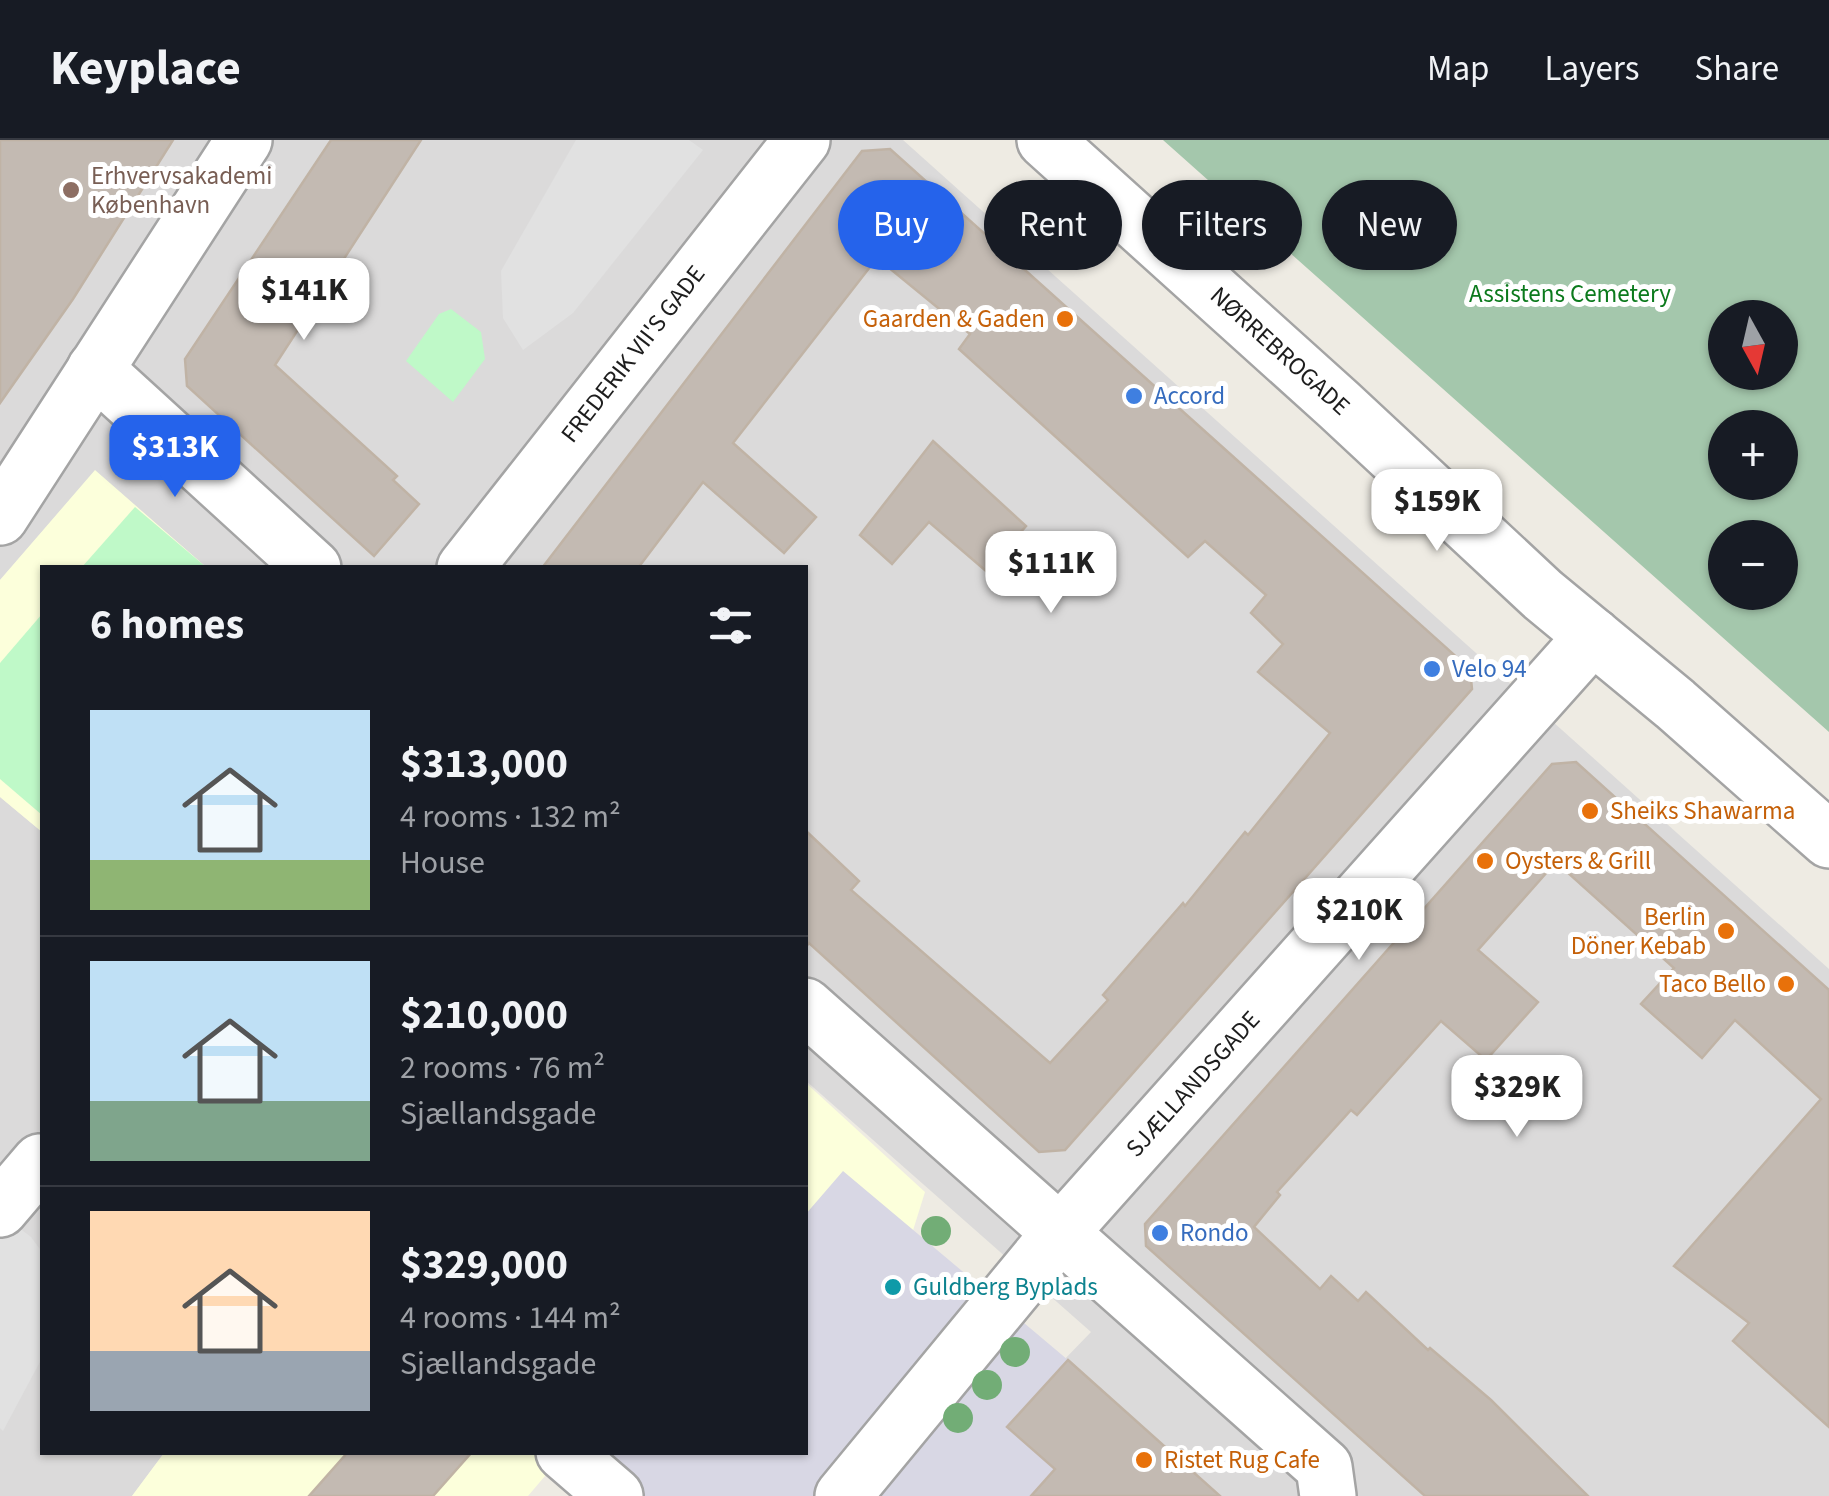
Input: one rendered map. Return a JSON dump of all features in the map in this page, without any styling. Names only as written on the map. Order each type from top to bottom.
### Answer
[{"type":"street","points":[[2,510],[244,140]]},
{"type":"street","name":"FREDERIK VII'S GADE","points":[[466,565],[802,140]]},
{"type":"street","name":"NØRREBROGADE","points":[[1045,140],[1543,595],[1675,704],[1829,840]]},
{"type":"street","points":[[95,369],[309,565]]},
{"type":"street","name":"SJÆLLANDSGADE","points":[[843,1496],[1060,1233],[1593,636]]},
{"type":"street","points":[[808,1009],[1324,1468],[1328,1496]]},
{"type":"street","points":[[0,1208],[40,1162]]},
{"type":"street","points":[[567,1455],[615,1496]]},
{"type":"shaded area","points":[[0,140],[903,140],[948,180],[838,180],[838,270],[964,270],[964,195],[984,213],[984,270],[1048,270],[1829,969],[1829,1496],[995,1496],[999,1427],[1091,1332],[808,1083],[808,565],[204,565],[95,471],[0,580]]},
{"type":"shaded area","points":[[576,140],[689,140],[703,150],[573,313],[523,350],[503,318],[501,271]]},
{"type":"shaded area","points":[[95,470],[204,565],[40,565],[40,830],[0,797],[0,580]]},
{"type":"shaded area","points":[[0,797],[40,830],[40,1455],[163,1455],[132,1496],[0,1496]]},
{"type":"shaded area","points":[[808,1085],[925,1192],[876,1349],[808,1363]]},
{"type":"shaded area","name":"Guldberg Byplads","points":[[843,1171],[1068,1360],[1007,1427],[1031,1448],[1064,1467],[1031,1496],[612,1496],[594,1455],[808,1455],[808,1212]]},
{"type":"shaded area","points":[[0,1213],[31,1237],[40,1249],[40,1362],[3,1431]]},
{"type":"shaded area","points":[[163,1455],[627,1455],[562,1456],[528,1496],[132,1496]]},
{"type":"green space","name":"Assistens Cemetery","points":[[1163,140],[1829,140],[1829,732],[1302,264],[1302,180],[1208,180]]},
{"type":"green space","points":[[451,309],[481,332],[485,359],[453,402],[406,361],[439,314]]},
{"type":"green space","points":[[135,507],[204,565],[84,565]]},
{"type":"green space","points":[[40,616],[40,813],[0,779],[0,663]]},
{"type":"building","name":"Erhvervsakademi København","points":[[0,140],[173,140],[73,299],[0,403]]},
{"type":"building","points":[[331,140],[421,140],[275,365],[397,476],[393,480],[419,504],[374,556],[187,386],[185,359]]},
{"type":"building","points":[[890,149],[925,180],[840,180],[862,151]]},
{"type":"building","points":[[838,182],[838,270],[868,270],[733,443],[816,517],[784,553],[703,482],[640,565],[544,565]]},
{"type":"building","points":[[964,215],[984,233],[984,270],[1025,270],[1470,669],[1472,689],[1065,1150],[1039,1152],[808,944],[808,833],[859,881],[851,890],[1050,1063],[1108,1000],[1103,995],[1183,903],[1185,906],[1245,832],[1248,835],[1330,733],[1258,672],[1283,644],[1251,613],[1266,595],[1205,541],[1188,557],[959,349],[970,334],[892,270],[964,270]]},
{"type":"building","points":[[933,441],[1026,526],[986,571],[929,522],[892,564],[860,535]]},
{"type":"building","points":[[1576,762],[1829,990],[1829,1427],[1733,1341],[1749,1323],[1674,1266],[1821,1099],[1735,1020],[1702,1058],[1641,1004],[1674,968],[1556,862],[1478,950],[1538,1002],[1486,1060],[1441,1021],[1357,1115],[1351,1110],[1277,1192],[1280,1195],[1254,1227],[1320,1289],[1331,1276],[1358,1301],[1366,1292],[1428,1350],[1491,1400],[1588,1496],[1425,1496],[1146,1246],[1145,1224],[1552,764]]},
{"type":"building","points":[[1068,1360],[1220,1496],[1031,1496],[1055,1469],[1007,1427]]},
{"type":"building","points":[[345,1455],[469,1455],[433,1496],[309,1496]]},
{"type":"place","name":"Erhvervsakademi København","points":[[71,190]]},
{"type":"place","name":"Gaarden & Gaden","points":[[1065,319]]},
{"type":"place","name":"Accord","points":[[1134,396]]},
{"type":"place","name":"Velo 94","points":[[1432,669]]},
{"type":"place","name":"Sheiks Shawarma","points":[[1590,811]]},
{"type":"place","name":"Oysters & Grill","points":[[1485,861]]},
{"type":"place","name":"Berlin Döner Kebab","points":[[1726,931]]},
{"type":"place","name":"Taco Bello","points":[[1786,984]]},
{"type":"place","name":"Rondo","points":[[1160,1233]]},
{"type":"place","name":"Guldberg Byplads","points":[[893,1287]]},
{"type":"place","name":"Ristet Rug Cafe","points":[[1144,1460]]}]
